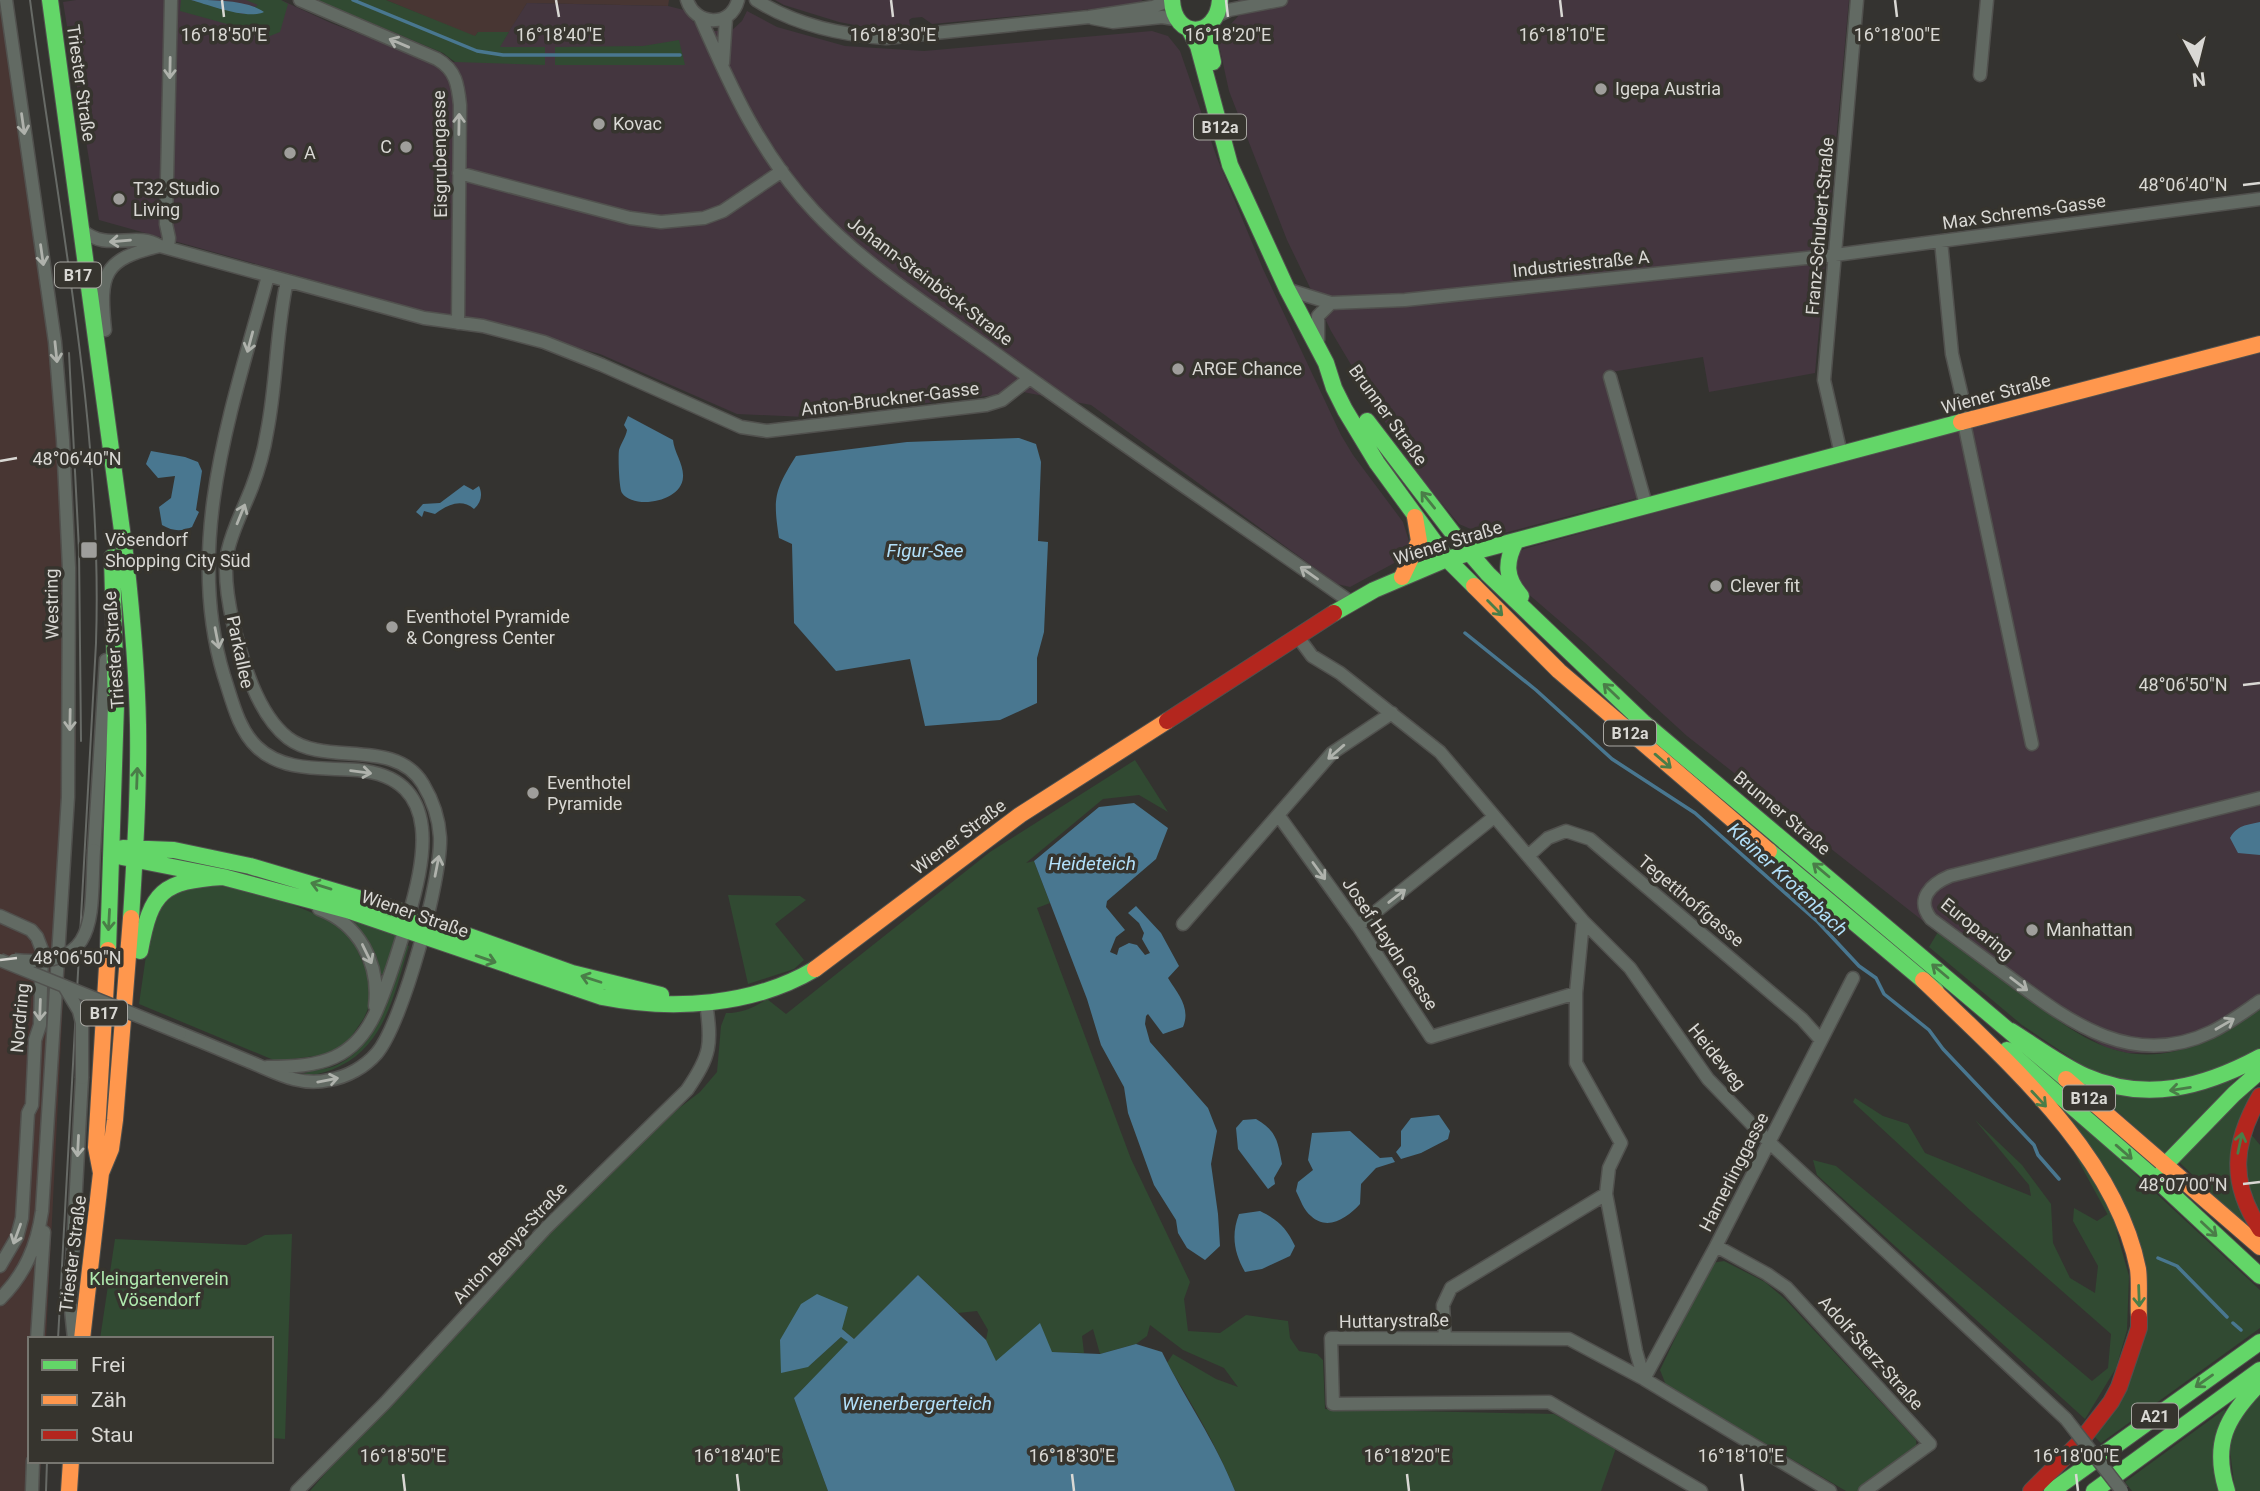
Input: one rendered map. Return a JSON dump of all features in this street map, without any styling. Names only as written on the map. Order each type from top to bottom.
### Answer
[{"type":"main road","name":"Triester Straße","points":[[40,0],[97,414],[112,551],[117,639],[117,756],[96,1147],[102,1173]]},
{"type":"main road","name":"Triester Straße","points":[[50,0],[133,627],[138,724],[130,941],[111,1149],[102,1173],[82,1337]]},
{"type":"main road","points":[[1171,0],[1175,19],[1189,29],[1200,30],[1216,13]]},
{"type":"main road","name":"B12a","points":[[1216,13],[1209,43],[1237,158],[1257,222]]},
{"type":"main road","name":"B12a","points":[[1189,29],[1198,46],[1230,165],[1287,289],[1326,363],[1334,388],[1377,463],[1447,559]]},
{"type":"main road","name":"Wiener Straße","points":[[407,921],[422,936],[602,997],[638,1003],[706,1002],[746,997],[772,989],[820,966],[1020,815],[1352,603],[1402,577],[1447,559],[2260,344]]},
{"type":"main road","name":"Brunner Straße","points":[[1326,363],[1394,459],[1471,553],[1508,593],[1643,722],[2011,1031],[2260,1247]]},
{"type":"main road","points":[[1402,577],[1419,541],[1415,515]]},
{"type":"main road","points":[[1516,541],[1508,555],[1508,576],[1511,584],[1534,608],[1549,630]]},
{"type":"main road","name":"Brunner Straße","points":[[1447,559],[1559,671],[2159,1182],[2260,1276]]},
{"type":"main road","name":"Wiener Straße","points":[[113,852],[134,853],[297,897],[407,921],[426,920],[603,983],[706,1002]]},
{"type":"main road","points":[[134,853],[204,856],[246,865],[407,921]]},
{"type":"main road","points":[[120,1043],[132,1029],[143,929],[153,902],[162,891],[174,883],[223,877]]},
{"type":"main road","points":[[1923,980],[2016,1074],[2080,1146],[2121,1212],[2132,1242],[2139,1277],[2140,1312],[2134,1350],[2120,1386],[2099,1420],[2031,1491]]},
{"type":"main road","points":[[2011,1031],[2084,1075],[2115,1086],[2142,1091],[2169,1091],[2198,1086],[2230,1074],[2260,1057]]},
{"type":"main road","points":[[2159,1182],[2166,1164],[2260,1071]]},
{"type":"main road","points":[[2260,1096],[2245,1121],[2238,1146],[2236,1173],[2241,1197],[2260,1229]]},
{"type":"main road","name":"A21","points":[[2052,1491],[2260,1342]]},
{"type":"main road","name":"A21","points":[[2094,1491],[2260,1370]]},
{"type":"main road","points":[[2227,1491],[2223,1482],[2220,1455],[2222,1435],[2229,1417],[2244,1397],[2260,1383]]},
{"type":"main road","points":[[69,1491],[71,1463]]},
{"type":"street","name":"Westring","points":[[6,0],[55,342],[69,568],[68,797],[42,1211]]},
{"type":"street","points":[[101,374],[106,341],[103,285],[108,272],[119,260],[132,252],[164,247],[169,238],[166,224],[172,0]]},
{"type":"street","name":"Eisgrubengasse","points":[[300,0],[437,59],[449,66],[455,76],[458,91],[459,173],[458,323]]},
{"type":"street","name":"Johann-Steinböck-Straße","points":[[687,0],[691,10],[700,17],[739,105],[782,172],[814,211],[885,274],[1030,379]]},
{"type":"street","points":[[700,17],[709,20],[733,9],[760,3],[815,27],[858,36],[886,38],[1088,17],[1153,7],[1171,0]]},
{"type":"street","points":[[1216,13],[1281,0]]},
{"type":"street","name":"Franz-Schubert-Straße","points":[[1842,454],[1825,380],[1857,0]]},
{"type":"street","points":[[1980,75],[1987,0]]},
{"type":"street","name":"Johann-Steinböck-Straße","points":[[723,67],[733,9]]},
{"type":"street","points":[[1088,17],[1113,22],[1162,17],[1175,19]]},
{"type":"street","points":[[459,173],[630,218],[661,222],[704,218],[723,212],[782,172]]},
{"type":"street","name":"Max Schrems-Gasse","points":[[1835,255],[2260,199]]},
{"type":"street","name":"Anton-Bruckner-Gasse","points":[[82,230],[91,238],[106,242],[151,240],[164,247],[424,318],[483,326],[544,342],[741,427],[767,431],[986,405],[1002,400],[1030,379]]},
{"type":"street","points":[[1941,241],[1952,354],[2032,744]]},
{"type":"street","name":"Industriestraße A","points":[[1287,289],[1298,295],[1331,303],[1405,300],[1835,255]]},
{"type":"street","name":"Parkallee","points":[[263,1067],[302,1066],[331,1060],[345,1053],[356,1042],[374,1016],[388,982],[422,867],[424,849],[420,815],[409,793],[385,775],[358,770],[313,770],[276,759],[257,748],[240,723],[223,672],[208,571],[212,504],[218,464],[268,276]]},
{"type":"street","name":"Parkallee","points":[[288,281],[268,430],[253,485],[228,548],[226,570],[232,620],[243,661],[255,692],[273,723],[289,739]]},
{"type":"street","points":[[1316,346],[1319,334],[1318,316],[1331,303]]},
{"type":"street","points":[[1610,377],[1646,505]]},
{"type":"street","points":[[1030,379],[1352,603]]},
{"type":"street","points":[[0,959],[53,961],[65,956],[76,948],[84,937],[89,920],[107,639],[107,581],[112,551]]},
{"type":"street","points":[[210,592],[228,590]]},
{"type":"street","name":"Heideweg","points":[[1298,637],[1312,656],[1340,673],[1440,752],[1583,921],[1630,968],[1703,1073],[1769,1142],[2067,1419],[2122,1491]]},
{"type":"street","points":[[1183,924],[1332,753],[1392,713]]},
{"type":"street","points":[[0,959],[292,1080],[318,1082],[344,1076],[367,1063],[385,1042],[394,1025],[422,936],[440,851],[435,812],[422,782],[415,773],[386,758],[307,749],[289,739],[276,759]]},
{"type":"street","name":"Europaring","points":[[2260,799],[1950,876],[1937,881],[1927,891],[1924,906],[1931,919],[2063,1016],[2099,1036],[2149,1046],[2178,1043],[2209,1033],[2260,1001]]},
{"type":"street","name":"Josef Haydn Gasse","points":[[1279,816],[1359,926],[1431,1037],[1576,993]]},
{"type":"street","points":[[1359,926],[1494,817]]},
{"type":"street","name":"Tegetthoffgasse","points":[[1528,856],[1548,838],[1566,831],[1590,839],[1802,1019],[1820,1039]]},
{"type":"street","points":[[297,897],[307,905],[342,921],[362,943],[369,955],[375,977],[377,994],[374,1016]]},
{"type":"street","name":"Nordring","points":[[0,916],[31,930],[42,950],[40,1026],[35,1040],[32,1105],[28,1113],[22,1218],[11,1250],[0,1266]]},
{"type":"street","points":[[1583,921],[1576,993],[1576,1063],[1621,1143],[1609,1168],[1606,1194],[1636,1351],[1644,1379]]},
{"type":"street","name":"Hamerlinggasse","points":[[1644,1379],[1716,1246],[1853,978]]},
{"type":"street","points":[[64,986],[79,1011],[82,1023],[82,1077],[70,1300],[74,1337]]},
{"type":"street","name":"Anton Benya-Straße","points":[[297,1491],[386,1403],[547,1228],[687,1090],[704,1065],[709,1050],[710,1028],[706,1002]]},
{"type":"street","points":[[1445,1338],[1443,1305],[1451,1288],[1606,1194]]},
{"type":"street","points":[[0,1299],[25,1268],[39,1231],[42,1211]]},
{"type":"street","points":[[37,1337],[44,1231],[42,1211]]},
{"type":"street","name":"Adolf-Sterz-Straße","points":[[1716,1246],[1787,1288],[1930,1444],[1865,1491]]},
{"type":"street","name":"Huttarystraße","points":[[1701,1491],[1549,1402],[1333,1404],[1331,1338],[1569,1339],[1644,1379],[1830,1491]]},
{"type":"street","points":[[32,1491],[33,1463]]},
{"type":"shaded area","points":[[0,0],[12,0],[53,280],[65,383],[75,603],[76,744],[46,1337],[28,1337],[28,1463],[41,1463],[39,1491],[0,1491]]},
{"type":"shaded area","points":[[281,0],[331,23],[443,66],[499,47],[527,3],[668,6],[684,10],[701,31],[731,31],[742,21],[747,11],[777,27],[845,46],[924,51],[1152,31],[1168,36],[1180,51],[1217,158],[1263,269],[1341,435],[1403,522],[1409,541],[1405,551],[1398,561],[1350,587],[1337,584],[1091,405],[1023,392],[805,417],[737,414],[600,354],[496,325],[424,311],[99,220],[63,2]]},
{"type":"shaded area","points":[[386,0],[669,0],[668,6],[527,3],[509,32],[478,32],[475,37]]},
{"type":"shaded area","points":[[775,0],[1143,0],[1135,5],[932,24],[922,17],[912,18],[909,20],[910,26],[870,28],[839,22]]},
{"type":"shaded area","points":[[1238,0],[1849,0],[1815,373],[1709,392],[1703,357],[1605,373],[1641,497],[1489,537],[1459,524],[1413,469],[1331,331],[1287,240],[1229,91],[1219,45],[1222,34],[1240,14]]},
{"type":"shaded area","points":[[2260,352],[2260,1009],[2219,1036],[2189,1048],[2162,1053],[2127,1053],[2107,1048],[2069,1027],[1946,939],[1687,736],[1518,585],[1515,554],[1524,549],[1965,427]]},
{"type":"green space","points":[[181,0],[191,0],[243,14],[258,5],[246,0],[281,0],[288,4],[280,32],[270,36],[180,11]]},
{"type":"green space","points":[[317,0],[386,0],[475,36],[478,32],[509,32],[500,47],[545,47],[545,65],[455,62],[443,53]]},
{"type":"green space","points":[[679,40],[685,65],[555,65],[555,47],[643,46]]},
{"type":"green space","points":[[1135,760],[1168,812],[1139,795],[1103,799],[1026,863],[1034,861],[1050,903],[1037,908],[1131,1159],[1190,1282],[1184,1299],[1188,1331],[1220,1333],[1246,1315],[1288,1321],[1290,1338],[1299,1351],[1317,1354],[1323,1360],[1325,1409],[1554,1414],[1616,1448],[1601,1491],[1235,1491],[1195,1410],[1167,1363],[1173,1354],[1216,1379],[1238,1387],[1224,1368],[1183,1350],[1150,1325],[1147,1336],[1136,1344],[1100,1354],[1093,1329],[1082,1336],[1084,1353],[1051,1352],[1040,1324],[996,1362],[986,1340],[988,1330],[977,1311],[958,1313],[918,1275],[854,1339],[842,1329],[808,1367],[841,1337],[849,1342],[794,1398],[828,1491],[310,1491],[578,1202],[674,1112],[700,1092],[717,1072],[721,1026],[726,1013],[747,1009],[767,999],[786,1014],[990,852]]},
{"type":"green space","points":[[202,883],[238,889],[291,904],[337,923],[353,940],[369,977],[370,1004],[351,1037],[331,1054],[276,1061],[139,1004],[151,921],[173,892]]},
{"type":"green space","points":[[728,895],[800,896],[806,900],[775,924],[804,960],[794,969],[748,984]]},
{"type":"green space","points":[[350,918],[397,935],[385,975],[381,974],[373,951],[349,921]]},
{"type":"green space","points":[[1938,932],[2059,1021],[2106,1047],[2127,1053],[2167,1053],[2206,1041],[2260,1009],[2260,1051],[2171,1086],[2095,1074],[2022,1025],[1929,947]]},
{"type":"green space","points":[[406,945],[409,946],[393,998],[378,1030],[368,1044],[356,1056],[335,1068],[317,1074],[303,1074],[339,1064],[366,1042],[383,1012]]},
{"type":"green space","points":[[2242,1073],[2164,1153],[2079,1077],[2111,1090]]},
{"type":"green space","points":[[2252,1084],[2255,1095],[2244,1224],[2178,1161]]},
{"type":"green space","points":[[2038,1087],[2260,1290],[2260,1328],[2101,1443],[2095,1437],[2144,1281]]},
{"type":"green space","points":[[1855,1098],[1883,1116],[1908,1124],[1925,1153],[2031,1196],[2029,1185],[1975,1120],[2022,1165],[2051,1204],[2053,1243],[2070,1278],[2095,1293],[2098,1266],[2073,1221],[2074,1208],[2097,1221],[2111,1212],[2129,1276],[2127,1330],[2116,1368],[2085,1419],[1817,1175],[1813,1160],[1836,1166],[2092,1381],[2108,1368],[2111,1334],[1971,1211],[1853,1102]]},
{"type":"green space","points":[[2250,1133],[2260,1145],[2260,1219],[2245,1188]]},
{"type":"green space","name":"Kleingartenverein Vösendorf","points":[[292,1234],[285,1439],[273,1438],[273,1337],[100,1337],[115,1239],[246,1245],[265,1235]]},
{"type":"green space","points":[[1724,1261],[1765,1282],[1785,1299],[1916,1440],[1917,1454],[1859,1491],[1846,1491],[1666,1385],[1660,1370],[1711,1263]]},
{"type":"green space","points":[[2260,1394],[2260,1491],[2235,1491],[2228,1434]]},
{"type":"green space","points":[[2225,1409],[2221,1491],[2132,1491],[2125,1482]]},
{"type":"water","points":[[191,0],[240,3],[264,12],[239,13]]},
{"type":"water","points":[[628,416],[673,440],[683,477],[681,486],[666,498],[636,501],[622,493],[619,453],[627,430],[624,425]]},
{"type":"water","name":"Figur-See","points":[[1019,438],[1036,444],[1041,462],[1038,541],[1048,542],[1044,632],[1037,658],[1037,703],[1000,720],[925,726],[910,659],[836,671],[794,623],[792,544],[779,538],[776,504],[779,487],[796,456],[907,442]]},
{"type":"water","points":[[151,451],[198,462],[202,471],[196,510],[199,512],[192,527],[177,530],[162,525],[159,507],[171,498],[175,476],[158,478],[146,464]]},
{"type":"water","points":[[464,485],[473,490],[479,486],[481,498],[474,509],[459,503],[435,514],[424,511],[422,517],[416,512],[423,504],[440,503]]},
{"type":"water","name":"Heideteich","points":[[1134,803],[1168,828],[1156,859],[1107,901],[1106,907],[1125,930],[1116,937],[1110,952],[1117,955],[1119,948],[1129,943],[1137,945],[1145,955],[1150,953],[1142,939],[1144,933],[1139,923],[1128,913],[1136,906],[1161,933],[1179,966],[1168,978],[1184,1007],[1183,1027],[1163,1034],[1148,1014],[1145,1024],[1150,1042],[1208,1108],[1217,1131],[1211,1164],[1220,1246],[1205,1260],[1187,1248],[1178,1233],[1176,1220],[1154,1185],[1128,1113],[1124,1087],[1101,1045],[1087,999],[1034,861],[1099,807]]},
{"type":"water","points":[[2260,822],[2260,855],[2238,853],[2230,838],[2243,826]]},
{"type":"water","points":[[1439,1115],[1450,1131],[1448,1139],[1421,1153],[1401,1159],[1396,1152],[1401,1146],[1401,1131],[1411,1118]]},
{"type":"water","points":[[1256,1119],[1268,1128],[1275,1138],[1282,1164],[1274,1178],[1275,1184],[1268,1189],[1238,1149],[1236,1128],[1243,1120]]},
{"type":"water","points":[[1350,1131],[1380,1158],[1392,1157],[1395,1162],[1376,1168],[1361,1184],[1360,1204],[1350,1214],[1331,1223],[1317,1221],[1306,1211],[1296,1191],[1298,1182],[1313,1170],[1308,1160],[1312,1133]]},
{"type":"water","points":[[1260,1211],[1281,1225],[1295,1246],[1290,1256],[1262,1269],[1245,1272],[1238,1258],[1235,1229],[1239,1214]]},
{"type":"water","name":"Wienerbergerteich","points":[[918,1275],[986,1340],[996,1361],[1040,1323],[1052,1352],[1100,1354],[1136,1344],[1162,1352],[1219,1455],[1235,1491],[828,1491],[794,1398],[848,1342],[841,1337],[808,1367],[781,1373],[780,1340],[801,1304],[817,1294],[848,1307],[842,1329],[854,1339]]},
{"type":"waterway","points":[[353,0],[477,51],[503,55],[680,55]]},
{"type":"waterway","name":"Kleiner Krotenbach","points":[[1465,633],[1536,690],[1612,759],[1695,813],[1818,922],[1859,966],[1876,978],[1884,994],[1929,1030],[1943,1049],[2034,1145],[2038,1155],[2059,1179]]},
{"type":"waterway","points":[[2158,1258],[2177,1266],[2227,1317]]},
{"type":"waterway","points":[[2233,1323],[2241,1330]]},
{"type":"tram line","points":[[30,0],[86,401],[96,562],[96,643],[58,1337]]},
{"type":"tram line","points":[[69,353],[79,550],[81,741]]},
{"type":"tram line","points":[[46,1491],[47,1463]]},
{"type":"traffic: fast","points":[[50,0],[126,560],[132,622],[138,749],[131,918]]},
{"type":"traffic: fast","points":[[1172,0],[1180,22],[1187,28],[1196,30],[1212,22],[1220,0]]},
{"type":"traffic: fast","points":[[1210,26],[1209,43],[1213,62]]},
{"type":"traffic: fast","points":[[1189,29],[1198,46],[1230,165],[1287,289],[1326,363],[1345,410],[1377,463],[1447,559],[1474,586]]},
{"type":"traffic: fast","points":[[1367,421],[1455,536],[1488,574],[1643,722],[2066,1079]]},
{"type":"traffic: fast","points":[[1334,613],[1374,590],[1447,559],[1961,422]]},
{"type":"traffic: fast","points":[[1516,541],[1508,570],[1512,583],[1521,596]]},
{"type":"traffic: fast","points":[[108,950],[116,705],[112,557]]},
{"type":"traffic: fast","points":[[123,848],[174,850],[250,866],[388,907],[572,973],[661,995]]},
{"type":"traffic: fast","points":[[1769,851],[1936,991]]},
{"type":"traffic: fast","points":[[122,857],[223,877],[347,910],[602,997],[656,1004],[712,1002],[765,991],[815,969]]},
{"type":"traffic: fast","points":[[140,951],[149,915],[163,893],[186,882],[223,877]]},
{"type":"traffic: fast","points":[[2011,1031],[2085,1076],[2130,1089],[2152,1090],[2196,1083],[2239,1068],[2260,1057]]},
{"type":"traffic: fast","points":[[2007,1050],[2159,1182],[2260,1276]]},
{"type":"traffic: fast","points":[[2159,1182],[2166,1164],[2260,1071]]},
{"type":"traffic: fast","points":[[2052,1491],[2260,1342]]},
{"type":"traffic: fast","points":[[2094,1491],[2260,1370]]},
{"type":"traffic: fast","points":[[2227,1491],[2221,1459],[2225,1432],[2238,1408],[2260,1383]]},
{"type":"traffic: slow","points":[[1961,422],[2260,344]]},
{"type":"traffic: slow","points":[[1402,577],[1419,541],[1415,517]]},
{"type":"traffic: slow","points":[[1474,586],[1559,671],[1769,851]]},
{"type":"traffic: slow","points":[[815,969],[1020,815],[1167,721]]},
{"type":"traffic: slow","points":[[82,1337],[101,1173],[111,1149],[115,1120],[131,918]]},
{"type":"traffic: slow","points":[[101,1173],[96,1147],[108,950]]},
{"type":"traffic: slow","points":[[1923,980],[2021,1076],[2081,1147],[2106,1186],[2125,1227],[2138,1269],[2139,1317]]},
{"type":"traffic: slow","points":[[2066,1079],[2260,1247]]},
{"type":"traffic: slow","points":[[69,1491],[71,1463]]},
{"type":"traffic: jam","points":[[1167,721],[1334,613]]},
{"type":"traffic: jam","points":[[2260,1096],[2244,1130],[2238,1162],[2243,1195],[2260,1229]]},
{"type":"traffic: jam","points":[[2031,1491],[2080,1442],[2111,1402],[2119,1387],[2139,1328],[2139,1317]]},
{"type":"place","name":"Igepa Austria","points":[[1601,89]]},
{"type":"place","name":"Kovac","points":[[599,124]]},
{"type":"place","name":"C","points":[[406,147]]},
{"type":"place","name":"A","points":[[290,153]]},
{"type":"place","name":"T32 Studio Living","points":[[119,199]]},
{"type":"place","name":"ARGE Chance","points":[[1178,369]]},
{"type":"place","name":"Vösendorf Shopping City Süd","points":[[89,550]]},
{"type":"place","name":"Clever fit","points":[[1716,586]]},
{"type":"place","name":"Eventhotel Pyramide & Congress Center","points":[[392,627]]},
{"type":"place","name":"Eventhotel Pyramide","points":[[533,793]]},
{"type":"place","name":"Manhattan","points":[[2032,930]]}]
